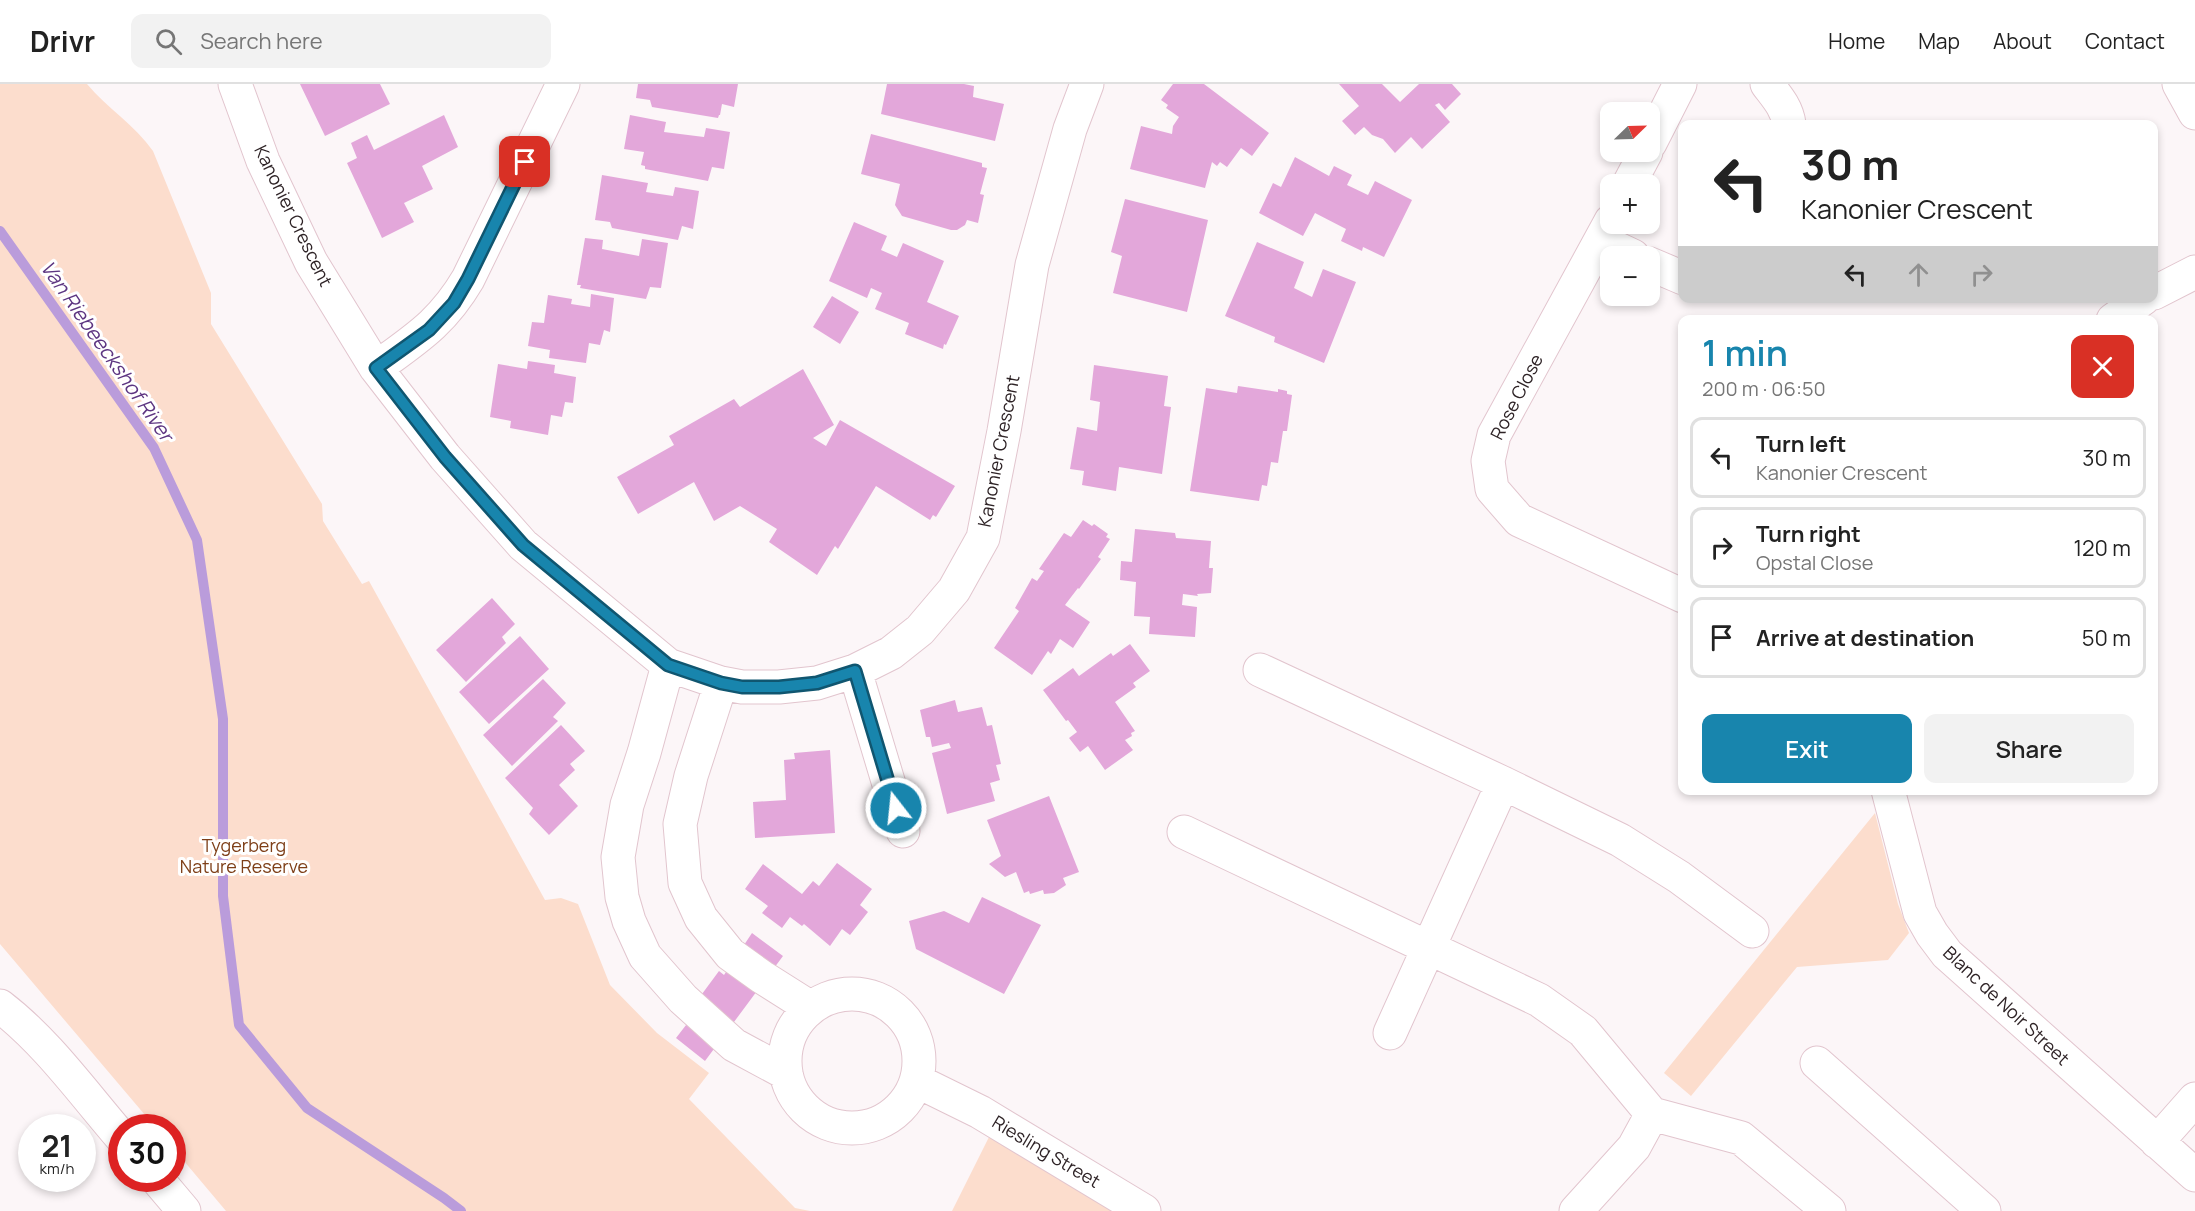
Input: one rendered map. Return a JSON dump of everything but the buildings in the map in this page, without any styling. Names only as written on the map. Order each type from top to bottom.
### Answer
[{"type":"street","name":"Kanonier Crescent","points":[[235,84],[263,161],[311,262],[376,368],[445,457],[523,545],[668,665],[721,683],[742,687],[779,687],[817,683],[855,671],[891,653],[920,630],[954,590],[983,538],[1032,266],[1070,129],[1087,84]]},
{"type":"street","points":[[376,368],[429,330],[454,303],[468,279],[562,84]]},
{"type":"street","points":[[1660,123],[1680,84]]},
{"type":"street","points":[[1767,84],[1780,100],[1788,120]]},
{"type":"street","points":[[2179,84],[2195,113]]},
{"type":"street","name":"Rose Close","points":[[1604,234],[1494,435],[1488,461],[1492,489],[1519,520],[1678,594]]},
{"type":"street","name":"Rose Close","points":[[1609,234],[1622,246]]},
{"type":"street","points":[[1660,268],[1678,276]]},
{"type":"street","points":[[2158,291],[2195,272]]},
{"type":"street","points":[[2120,315],[2137,303]]},
{"type":"street","points":[[668,665],[627,805],[618,856],[622,897],[629,921],[645,957],[683,999],[734,1045],[786,1073]]},
{"type":"street","points":[[1260,670],[1620,840],[1679,878],[1752,931]]},
{"type":"street","points":[[855,671],[903,831]]},
{"type":"street","points":[[721,683],[691,776],[680,824],[685,883],[701,918],[730,954],[762,978],[811,1008]]},
{"type":"street","points":[[1390,1033],[1503,783]]},
{"type":"street","name":"Blanc de Noir Street","points":[[1889,795],[1920,913],[1947,954],[2195,1175]]},
{"type":"street","points":[[1184,832],[1539,1000],[1583,1031],[1652,1114],[1741,1138],[1828,1211]]},
{"type":"street","points":[[842,994],[859,994],[876,998],[891,1006],[904,1017],[913,1031],[918,1048],[920,1064],[917,1082],[907,1101],[891,1117],[870,1127],[848,1129],[826,1124],[807,1112],[793,1094],[786,1073],[785,1054],[789,1036],[798,1021],[811,1008],[825,999],[842,994]]},
{"type":"street","points":[[0,1006],[35,1037],[108,1122]]},
{"type":"street","points":[[1817,1063],[1984,1211]]},
{"type":"street","name":"Riesling Street","points":[[917,1082],[980,1112],[1144,1211]]},
{"type":"street","points":[[2157,1142],[2195,1099]]},
{"type":"street","points":[[1581,1209],[1634,1147],[1652,1114]]},
{"type":"street","points":[[168,1192],[184,1211]]},
{"type":"green space","name":"Tygerberg Nature Reserve","points":[[0,84],[87,84],[138,133],[153,151],[211,293],[211,324],[322,504],[323,521],[362,584],[369,581],[545,900],[561,898],[578,904],[610,985],[657,1033],[709,1073],[689,1099],[795,1208],[810,1211],[226,1211],[186,1163],[186,1114],[144,1114],[0,944]]},
{"type":"green space","points":[[1875,813],[1898,904],[1909,933],[1888,960],[1797,967],[1691,1096],[1664,1073]]},
{"type":"green space","points":[[989,1137],[1112,1211],[952,1211]]},
{"type":"waterway","name":"Van Riebeeckshof River","points":[[0,231],[154,448],[197,540],[223,719],[223,896],[239,1025],[307,1108],[461,1211]]},
{"type":"route","points":[[525,162],[454,303],[429,330],[376,368],[445,457],[523,545],[668,665],[721,683],[742,687],[779,687],[817,683],[855,671],[896,808]]}]
